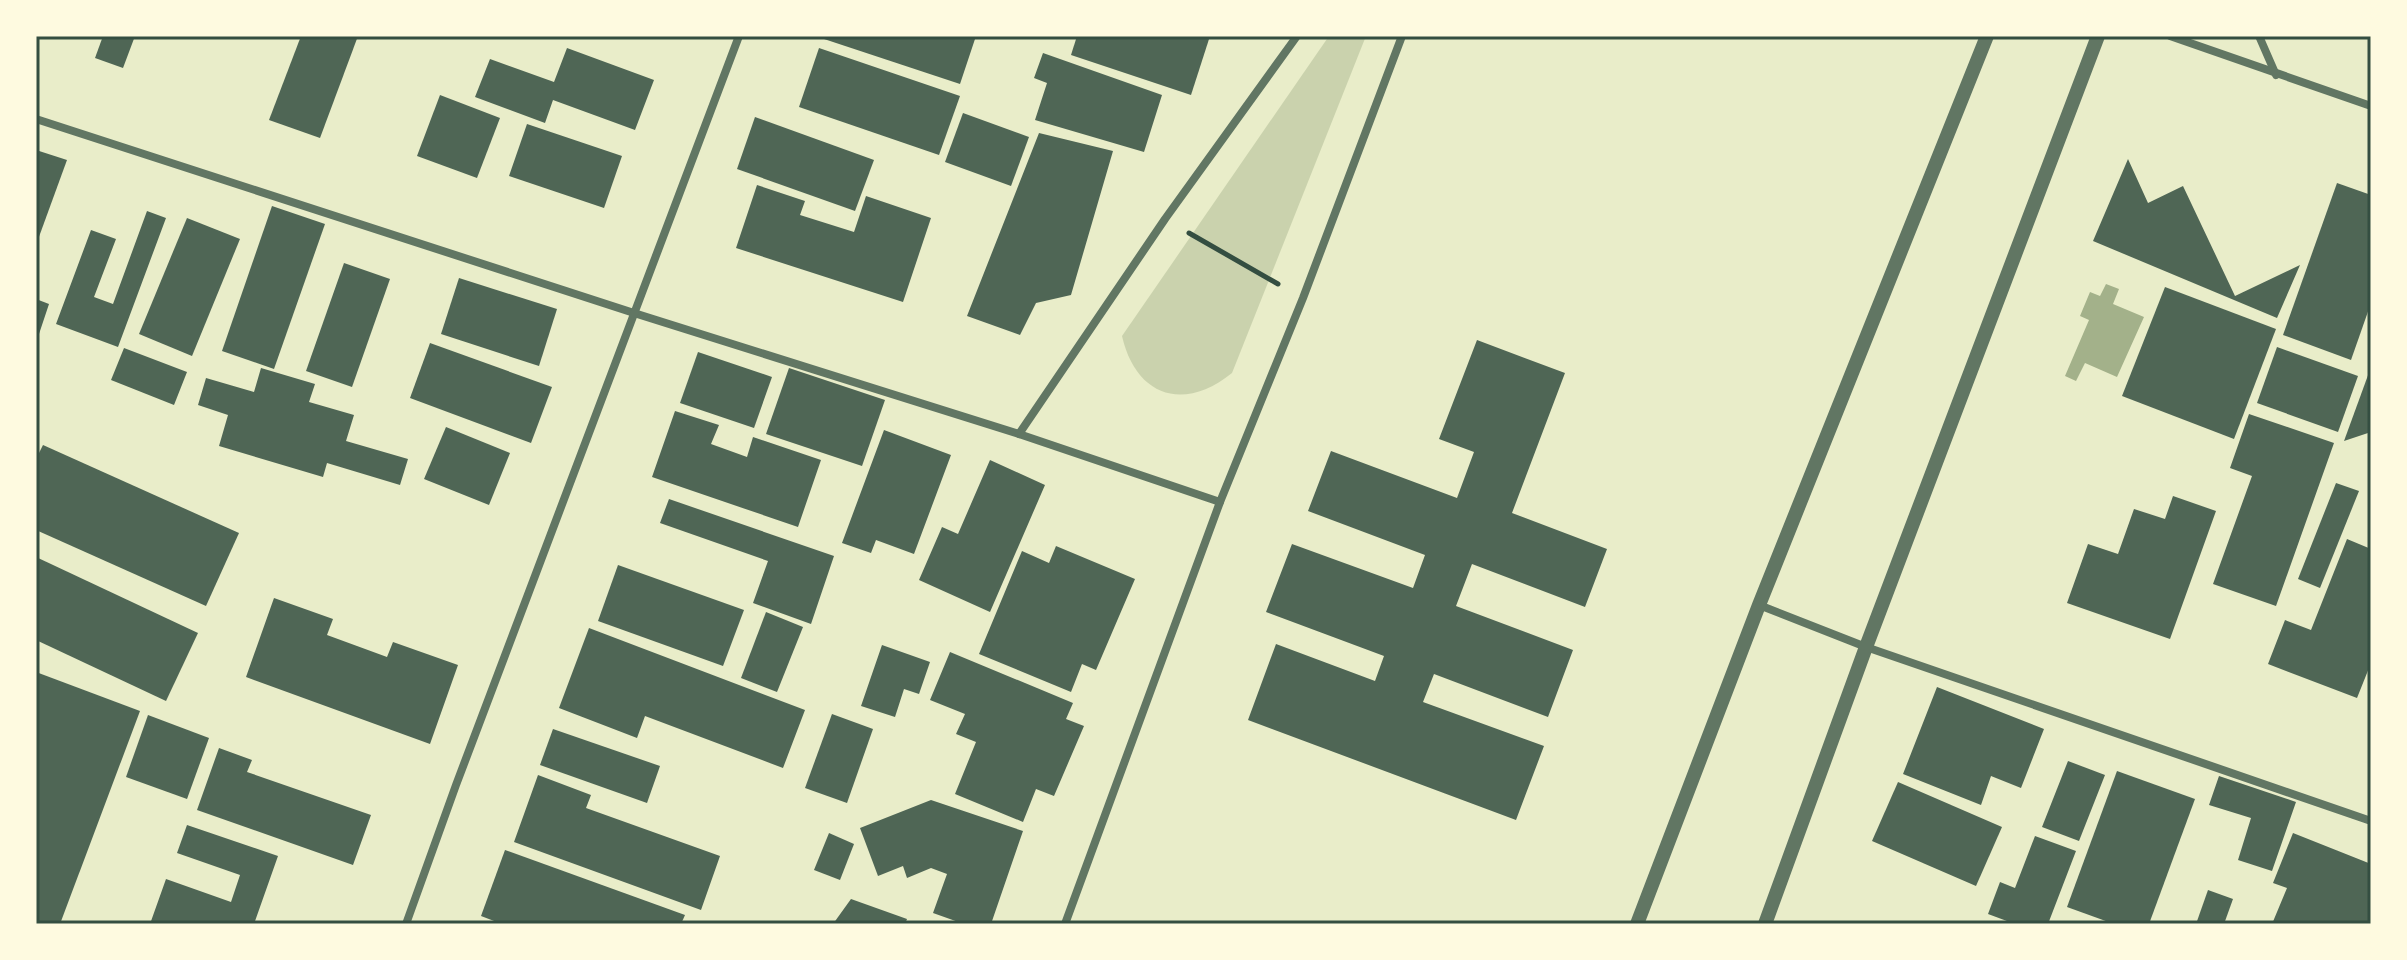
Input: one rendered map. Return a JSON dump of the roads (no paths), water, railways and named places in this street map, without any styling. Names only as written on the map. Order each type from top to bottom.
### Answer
[{"type":"street","points":[[406,924],[739,36]]},
{"type":"street","points":[[1019,434],[1165,219],[1297,36]]},
{"type":"street","points":[[1065,924],[1220,502],[1303,298],[1402,36]]},
{"type":"street","points":[[1637,924],[1759,605],[1987,36]]},
{"type":"street","points":[[1765,924],[1866,647],[2098,36]]},
{"type":"street","points":[[2170,36],[2371,106]]},
{"type":"street","points":[[2259,36],[2276,75]]},
{"type":"street","points":[[36,119],[1019,434],[1220,502]]},
{"type":"street","points":[[1759,605],[1866,647],[2371,821]]}]
